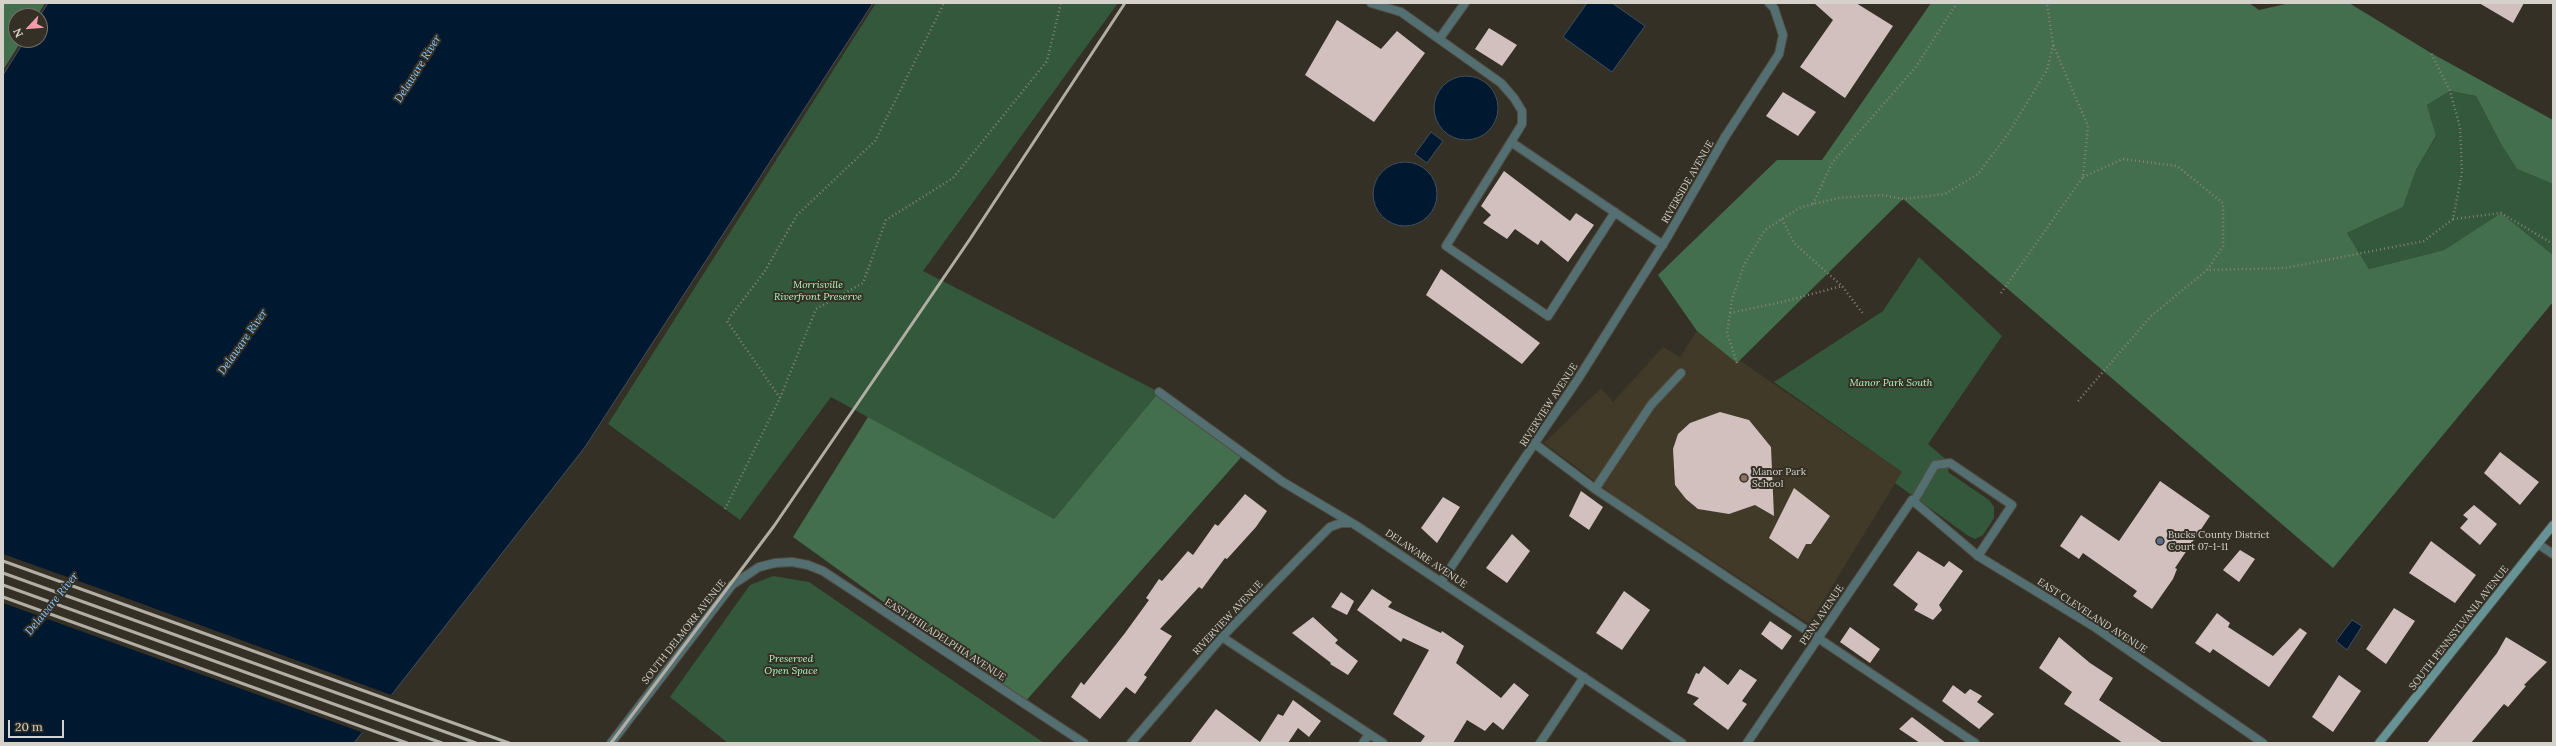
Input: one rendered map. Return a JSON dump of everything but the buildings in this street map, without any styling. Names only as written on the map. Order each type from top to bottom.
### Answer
[{"type":"main road","name":"SOUTH PENNSYLVANIA AVENUE","points":[[2379,743],[2553,525]]},
{"type":"street","points":[[1371,3],[1401,12],[1440,38],[1501,83],[1514,98],[1522,111],[1522,124],[1446,246],[1548,316],[1615,212]]},
{"type":"street","points":[[1440,38],[1465,3]]},
{"type":"street","name":"RIVERSIDE AVENUE","points":[[1668,236],[1725,137],[1779,54],[1783,35],[1774,8],[1770,3]]},
{"type":"street","points":[[1511,142],[1663,244]]},
{"type":"street","name":"RIVERVIEW AVENUE","points":[[1441,582],[1535,444],[1668,236]]},
{"type":"street","points":[[1595,488],[1651,405],[1682,373]]},
{"type":"street","name":"DELAWARE AVENUE","points":[[1159,392],[1284,482],[1351,523],[1441,582],[1682,743]]},
{"type":"street","points":[[1535,444],[1595,488],[1820,637],[1975,743]]},
{"type":"street","name":"PENN AVENUE","points":[[1747,743],[1912,500],[1914,501],[1935,465],[1950,463],[2012,505],[1978,556]]},
{"type":"street","name":"EAST CLEVELAND AVENUE","points":[[1914,501],[1978,556],[2093,626],[2263,743]]},
{"type":"street","name":"RIVERVIEW AVENUE","points":[[1131,743],[1222,638],[1330,527],[1341,523],[1351,523]]},
{"type":"street","points":[[2538,544],[2553,554]]},
{"type":"street","name":"SOUTH DELMORR AVENUE","points":[[611,743],[732,586],[759,567],[775,563],[792,562]]},
{"type":"street","name":"EAST PHILADELPHIA AVENUE","points":[[792,562],[808,565],[823,571],[1084,743]]},
{"type":"street","points":[[1222,638],[1383,743]]},
{"type":"street","points":[[1540,743],[1584,677]]},
{"type":"street","points":[[1363,743],[1369,734]]},
{"type":"path","points":[[780,398],[727,321],[765,271],[796,215],[875,141],[944,3]]},
{"type":"path","points":[[725,508],[780,398],[816,309],[863,283],[886,220],[953,178],[1047,61],[1061,3]]},
{"type":"path","points":[[1813,204],[1832,163],[1915,68],[1957,3]]},
{"type":"path","points":[[2001,293],[2083,177],[2088,126],[2053,45],[2047,3]]},
{"type":"path","points":[[1737,363],[1727,333],[1732,299],[1744,265],[1765,230],[1799,208],[1813,204],[1836,198],[1882,195],[1903,199],[1945,194],[1978,174],[2008,134],[2032,97],[2047,70],[2053,45]]},
{"type":"path","points":[[2431,53],[2450,91],[2460,128],[2462,172],[2453,219]]},
{"type":"path","points":[[2078,401],[2151,316],[2207,270],[2223,246],[2223,203],[2176,166],[2123,159],[2083,177]]},
{"type":"path","points":[[2207,270],[2285,268],[2424,242],[2453,219],[2501,213],[2553,244]]},
{"type":"path","points":[[1782,219],[1794,243],[1842,286],[1864,315]]},
{"type":"path","points":[[1730,313],[1782,302],[1842,286]]},
{"type":"shaded area","name":"Manor Park School","points":[[1697,331],[1902,472],[1809,624],[1615,496],[1544,443],[1601,388],[1613,402],[1663,347],[1680,357]]},
{"type":"green space","points":[[3,3],[45,3],[42,8],[8,8],[8,48],[17,48],[3,70]]},
{"type":"green space","name":"Morrisville Riverfront Preserve","points":[[876,3],[1118,3],[923,271],[1159,392],[1054,519],[831,397],[740,520],[608,424]]},
{"type":"green space","points":[[1931,3],[2249,3],[2259,10],[2290,3],[2349,3],[2431,53],[2553,120],[2553,184],[2517,169],[2501,144],[2476,96],[2450,91],[2427,105],[2436,136],[2416,170],[2403,207],[2347,233],[2369,269],[2444,250],[2501,213],[2553,255],[2553,302],[2333,568],[1903,199],[1737,363],[1697,331],[1658,275],[1777,160],[1822,160]]},
{"type":"green space","points":[[2450,91],[2476,96],[2501,144],[2517,169],[2553,184],[2553,255],[2501,213],[2444,250],[2369,269],[2347,233],[2403,207],[2416,170],[2436,137],[2427,105]]},
{"type":"green space","name":"Manor Park South","points":[[1919,257],[2002,336],[1928,444],[1950,463],[1948,472],[1989,500],[1994,507],[1994,518],[1983,535],[1975,539],[1967,535],[1895,483],[1902,472],[1774,382],[1883,311]]},
{"type":"green space","points":[[1159,392],[1244,454],[1024,703],[793,537],[868,417],[1054,519]]},
{"type":"green space","name":"Preserved Open Space","points":[[773,576],[809,582],[1044,743],[728,743],[670,697],[750,585]]},
{"type":"water","name":"Delaware River","points":[[48,3],[873,3],[585,447],[354,743],[3,743],[3,75],[20,48],[48,48],[48,8],[45,8]]},
{"type":"water","points":[[1587,3],[1612,3],[1645,26],[1612,72],[1563,37]]},
{"type":"water","points":[[1466,76],[1484,82],[1492,90],[1498,108],[1492,126],[1484,134],[1466,140],[1448,134],[1440,126],[1434,108],[1440,90],[1448,82]]},
{"type":"water","points":[[1431,132],[1443,141],[1427,163],[1415,154]]},
{"type":"water","points":[[1405,162],[1423,168],[1431,176],[1437,194],[1431,212],[1423,220],[1405,226],[1387,220],[1379,212],[1373,194],[1379,176],[1387,168]]},
{"type":"water","points":[[2352,620],[2362,626],[2347,650],[2336,641]]},
{"type":"pier","points":[[3,554],[394,696],[364,733],[3,603]]},
{"type":"railway","points":[[611,743],[774,526],[970,239],[1125,3]]},
{"type":"railway","points":[[3,561],[509,743]]},
{"type":"railway","points":[[3,573],[476,743]]},
{"type":"railway","points":[[3,585],[442,743]]},
{"type":"railway","points":[[3,597],[407,743]]},
{"type":"place","name":"Manor Park School","points":[[1744,478]]},
{"type":"place","name":"Bucks County District Court 07-1-11","points":[[2160,541]]}]
